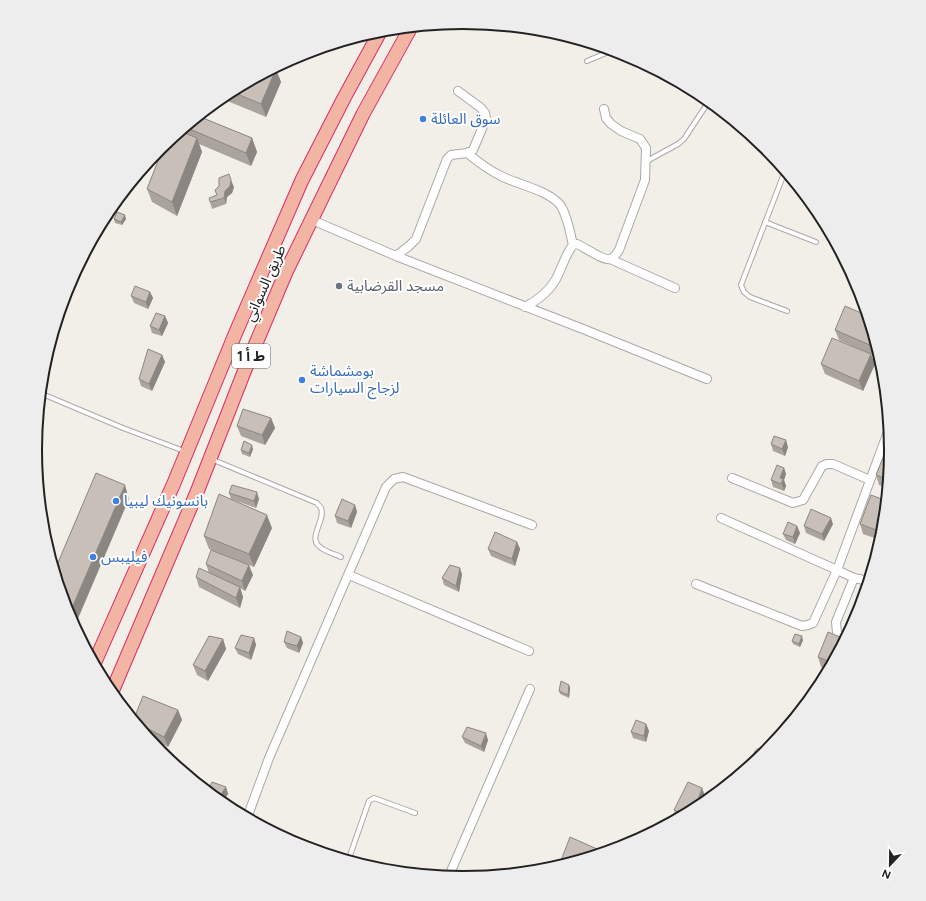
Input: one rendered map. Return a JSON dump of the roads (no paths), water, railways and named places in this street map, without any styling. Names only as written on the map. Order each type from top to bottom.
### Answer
[{"type":"highway","name":"طريق السواني","points":[[114,687],[197,492],[246,367],[286,272],[363,114],[408,33]]},
{"type":"highway","name":"طريق السواني","points":[[97,658],[302,180],[344,98],[378,38]]},
{"type":"street","points":[[396,256],[416,239],[447,159],[453,155],[467,153],[472,150],[486,119],[485,113],[481,108],[458,91]]},
{"type":"street","points":[[604,109],[606,118],[611,124],[621,132],[640,139],[646,148],[645,180],[619,250],[610,259]]},
{"type":"street","points":[[467,153],[485,167],[502,177],[547,194],[560,206],[566,219],[573,245],[556,280],[550,288],[539,299],[526,307]]},
{"type":"street","points":[[312,220],[396,256],[707,379]]},
{"type":"street","points":[[573,245],[577,244],[605,259],[610,259],[675,288]]},
{"type":"street","points":[[696,584],[802,626],[808,626],[813,623],[868,495],[870,480],[884,442]]},
{"type":"street","points":[[732,478],[793,503],[803,500],[822,466],[827,464],[833,464],[870,480]]},
{"type":"street","points":[[249,814],[269,758],[386,487],[394,479],[403,477],[532,525]]},
{"type":"street","points":[[721,518],[854,578],[864,580]]},
{"type":"street","points":[[349,575],[529,651]]},
{"type":"street","points":[[841,637],[837,633],[836,622],[854,578]]},
{"type":"street","points":[[451,872],[530,689]]},
{"type":"lane","points":[[587,61],[605,54]]},
{"type":"lane","points":[[646,161],[673,148],[684,139],[706,106]]},
{"type":"lane","points":[[783,177],[741,285],[744,292],[750,297],[787,311]]},
{"type":"lane","points":[[765,222],[816,242]]},
{"type":"lane","points":[[45,395],[123,428],[186,452]]},
{"type":"lane","points":[[210,458],[317,503],[321,508],[322,514],[315,538],[317,544],[320,547],[341,557]]},
{"type":"lane","points":[[350,857],[370,801],[374,798],[415,813]]},
{"type":"place","name":"سوق العائلة","points":[[423,119]]},
{"type":"place","name":"مسجد القرضابية","points":[[339,286]]},
{"type":"place","name":"بومشماشة لزجاج السيارات","points":[[302,380]]},
{"type":"place","name":"بانسونيك ليبيا","points":[[116,501]]},
{"type":"place","name":"فيليبس","points":[[93,557]]}]
